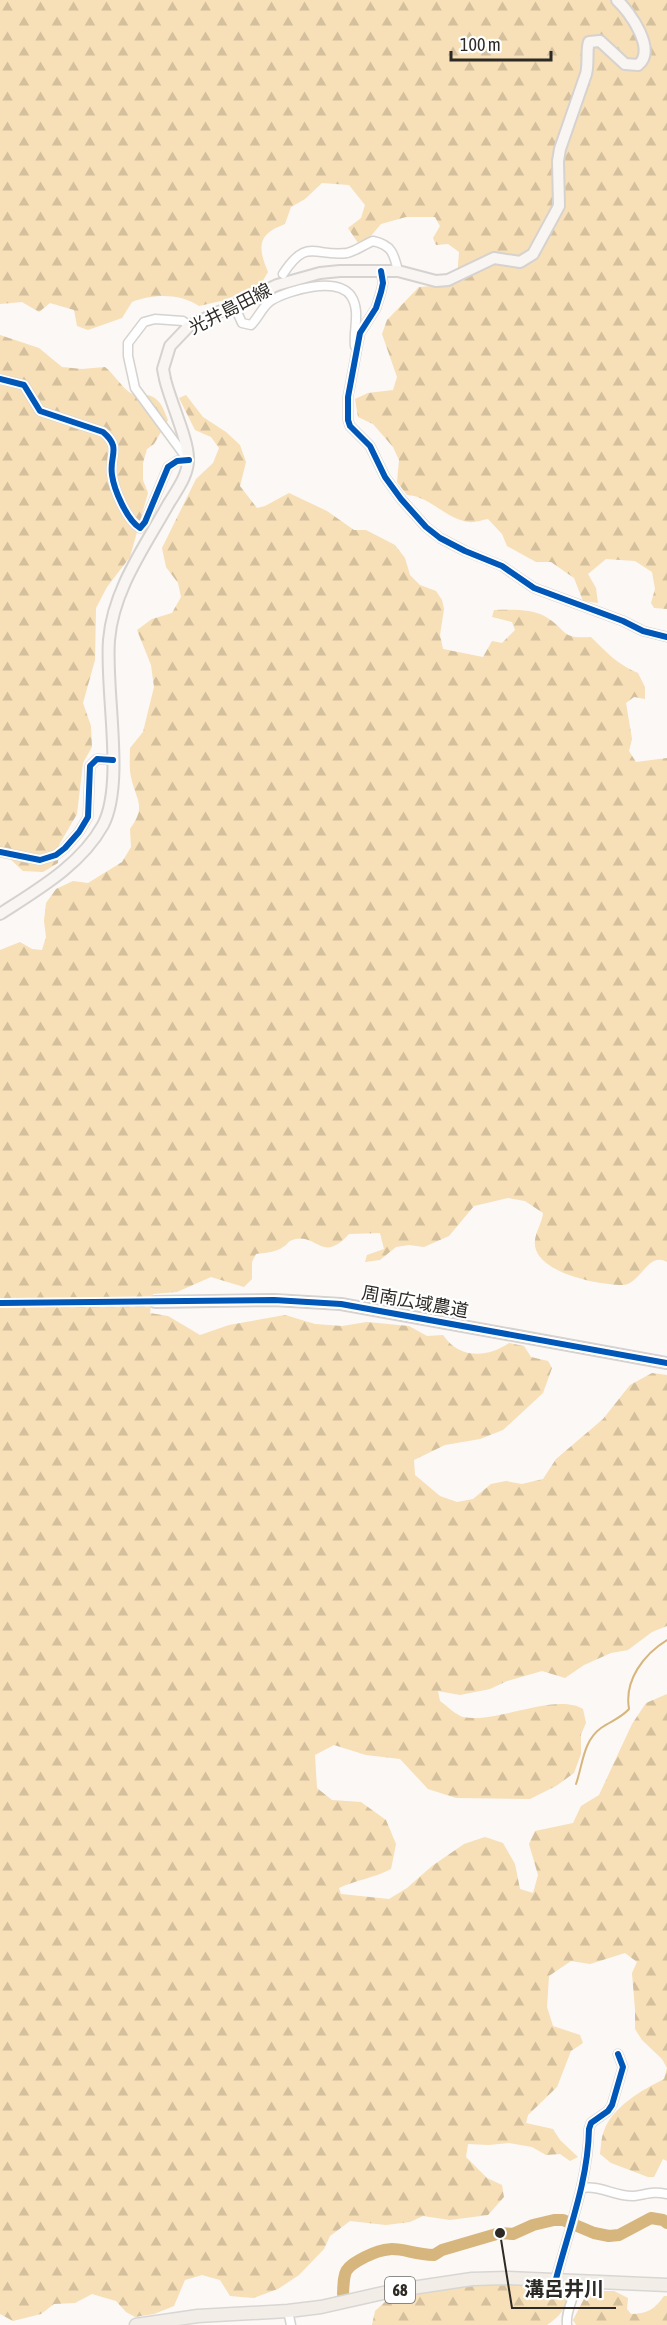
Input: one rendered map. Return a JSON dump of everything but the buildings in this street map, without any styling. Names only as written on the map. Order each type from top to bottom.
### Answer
[{"type":"main road","name":"光井島田線","points":[[189,460],[163,369],[170,346],[189,326],[286,278],[320,273],[381,270],[398,271],[435,281],[448,280],[494,258],[519,262],[533,254],[559,206],[560,149],[586,74],[589,61],[587,48],[590,42],[600,41],[625,64],[633,66],[643,61],[645,54],[639,29],[627,9],[617,0]]},
{"type":"main road","points":[[0,914],[71,865],[94,840],[110,809],[113,791],[113,760],[108,667],[112,617],[121,592],[182,481],[189,460]]},
{"type":"main road","name":"68","points":[[136,2325],[198,2316],[288,2311],[349,2302],[392,2291],[441,2283],[508,2278],[667,2285]]},
{"type":"street","points":[[286,278],[294,267],[313,250],[351,252],[373,241],[389,247],[394,254],[398,271]]},
{"type":"street","points":[[381,270],[383,283],[376,308],[360,333],[347,410],[350,426],[370,446],[385,477],[413,514],[440,538],[512,572],[534,588],[623,621],[643,631],[667,637]]},
{"type":"street","points":[[234,305],[242,323],[251,325],[270,301],[311,287],[337,286],[350,296],[354,305],[356,317],[353,335],[356,355]]},
{"type":"street","points":[[189,326],[183,321],[155,319],[144,322],[128,343],[128,356],[135,388],[189,460]]},
{"type":"street","points":[[0,379],[24,385],[40,411],[103,432],[111,439],[114,447],[112,475],[122,504],[133,524],[140,528],[145,522],[168,467],[177,461],[189,460]]},
{"type":"street","points":[[0,852],[40,861],[56,855],[79,832],[88,817],[90,766],[97,759],[113,760]]},
{"type":"street","name":"周南広域農道","points":[[155,1302],[274,1300],[341,1304],[667,1364]]},
{"type":"street","points":[[556,2279],[583,2188],[589,2129],[591,2123],[608,2111],[621,2078],[623,2063],[618,2054]]},
{"type":"street","points":[[583,2188],[596,2188],[634,2196],[653,2192],[667,2194]]},
{"type":"street","points":[[567,2325],[566,2317],[576,2289],[576,2281]]},
{"type":"street","points":[[288,2311],[291,2325]]},
{"type":"green space","points":[[0,0],[667,0],[667,609],[654,608],[651,603],[655,589],[652,572],[635,561],[606,559],[588,574],[596,588],[598,603],[583,601],[574,578],[551,562],[536,562],[507,546],[502,534],[488,519],[471,522],[460,520],[423,499],[407,495],[397,482],[399,460],[393,447],[373,424],[358,417],[355,399],[368,393],[393,390],[397,377],[382,334],[387,320],[419,287],[445,285],[457,279],[459,252],[448,244],[436,245],[433,238],[440,226],[435,217],[406,217],[381,224],[370,237],[358,243],[348,228],[361,218],[365,205],[349,185],[322,183],[305,199],[291,207],[285,224],[269,232],[265,237],[261,248],[268,272],[261,284],[225,300],[199,306],[175,297],[148,297],[132,302],[122,318],[88,330],[77,326],[74,310],[50,303],[39,312],[22,302],[0,304]]},
{"type":"green space","points":[[0,335],[39,348],[62,367],[82,369],[105,367],[131,394],[155,398],[161,404],[168,420],[154,444],[147,449],[143,463],[143,480],[148,493],[130,557],[107,587],[96,608],[95,660],[83,703],[91,726],[92,747],[83,763],[77,814],[59,845],[58,863],[43,872],[23,871],[8,857],[0,855]]},
{"type":"green space","points":[[186,395],[203,417],[226,432],[240,445],[246,462],[240,486],[257,508],[289,493],[327,511],[354,530],[366,530],[395,545],[405,558],[410,575],[420,585],[436,591],[442,600],[444,609],[440,635],[443,649],[483,657],[492,641],[502,643],[515,630],[512,622],[492,617],[494,610],[534,612],[546,617],[568,635],[591,637],[618,662],[638,673],[645,687],[645,699],[634,697],[626,703],[632,739],[629,751],[636,762],[667,758],[667,1262],[654,1261],[629,1284],[622,1285],[583,1279],[568,1274],[544,1261],[537,1251],[535,1240],[543,1213],[525,1201],[508,1198],[474,1206],[449,1236],[424,1247],[409,1245],[396,1247],[380,1260],[365,1262],[367,1255],[384,1249],[380,1233],[349,1234],[331,1247],[325,1247],[307,1239],[290,1241],[277,1250],[256,1254],[252,1262],[252,1279],[244,1287],[211,1277],[177,1292],[153,1294],[150,1313],[168,1316],[200,1335],[229,1325],[285,1315],[315,1324],[342,1326],[367,1322],[409,1326],[427,1336],[443,1335],[457,1348],[474,1354],[492,1351],[509,1343],[524,1346],[531,1357],[548,1361],[552,1368],[543,1393],[503,1430],[480,1439],[445,1445],[414,1460],[415,1475],[440,1496],[457,1502],[473,1499],[491,1484],[506,1481],[522,1484],[543,1479],[556,1459],[603,1419],[630,1385],[652,1373],[667,1375],[667,1626],[652,1632],[628,1650],[611,1653],[584,1665],[565,1678],[542,1671],[507,1681],[490,1689],[460,1695],[438,1691],[440,1701],[463,1717],[492,1716],[558,1704],[583,1709],[586,1723],[581,1734],[581,1754],[574,1773],[556,1786],[530,1799],[456,1798],[428,1789],[400,1759],[366,1755],[334,1745],[315,1755],[317,1788],[332,1800],[361,1802],[386,1820],[396,1844],[391,1869],[339,1888],[341,1894],[389,1899],[464,1844],[485,1837],[503,1843],[515,1864],[520,1889],[533,1893],[538,1875],[529,1844],[535,1831],[573,1823],[581,1806],[599,1795],[632,1724],[646,1703],[667,1694],[667,2068],[662,2059],[642,2040],[635,2029],[632,1973],[637,1962],[625,1953],[590,1964],[571,1961],[549,1976],[547,2007],[553,2026],[580,2035],[583,2043],[571,2051],[557,2087],[528,2115],[526,2123],[553,2129],[560,2140],[578,2157],[570,2161],[560,2154],[546,2155],[532,2147],[509,2143],[468,2144],[466,2157],[487,2178],[502,2185],[504,2197],[488,2215],[450,2220],[423,2216],[410,2222],[386,2225],[350,2221],[330,2236],[324,2249],[299,2275],[278,2289],[253,2298],[230,2296],[220,2280],[202,2275],[185,2280],[174,2306],[154,2314],[135,2317],[126,2312],[116,2301],[92,2294],[75,2303],[54,2304],[41,2314],[13,2321],[0,2314],[0,950],[20,942],[32,949],[42,950],[46,937],[44,921],[46,903],[56,889],[73,881],[88,883],[122,862],[131,847],[130,829],[138,814],[139,803],[130,774],[130,748],[143,732],[154,687],[151,665],[137,630],[152,619],[172,613],[181,597],[178,583],[166,567],[162,548],[196,479],[213,463],[219,448],[211,437],[195,430],[179,398]]},
{"type":"green space","points":[[667,2068],[667,2161],[663,2159],[654,2177],[648,2177],[611,2163],[600,2154],[602,2140],[608,2122],[614,2114],[637,2094],[664,2079]]},
{"type":"green space","points":[[514,2284],[559,2288],[568,2293],[564,2308],[547,2325],[372,2325],[375,2311],[386,2301],[426,2291]]},
{"type":"green space","points":[[588,2291],[614,2291],[628,2298],[627,2309],[631,2314],[650,2310],[664,2296],[667,2296],[667,2325],[576,2325],[573,2320]]},
{"type":"waterway","points":[[576,1784],[590,1739],[601,1728],[629,1709],[628,1698],[637,1669],[667,1640]]},
{"type":"waterway","points":[[343,2294],[345,2275],[349,2267],[365,2257],[385,2250],[393,2249],[434,2255],[442,2250],[500,2233],[513,2234],[533,2225],[554,2220],[563,2220],[594,2233],[609,2236],[619,2235],[651,2218],[667,2223]]},
{"type":"tunnel","points":[[0,1303],[155,1302]]},
{"type":"cycle path","points":[[381,271],[383,283],[376,308],[360,333],[348,397],[348,420],[350,426],[370,446],[385,477],[401,499],[426,527],[440,538],[502,566],[534,588],[623,621],[643,631],[667,637]]},
{"type":"cycle path","points":[[0,379],[24,385],[40,411],[103,432],[109,438],[114,452],[112,475],[115,488],[126,512],[140,528],[145,522],[168,467],[177,461],[189,460]]},
{"type":"cycle path","points":[[0,852],[40,860],[56,855],[65,848],[88,817],[90,766],[97,759],[113,760]]},
{"type":"cycle path","points":[[0,1303],[274,1300],[341,1304],[667,1363]]},
{"type":"cycle path","points":[[556,2279],[582,2186],[589,2129],[591,2123],[608,2111],[612,2105],[623,2067],[618,2054]]},
{"type":"place","name":"溝呂井川","points":[[500,2233]]}]
